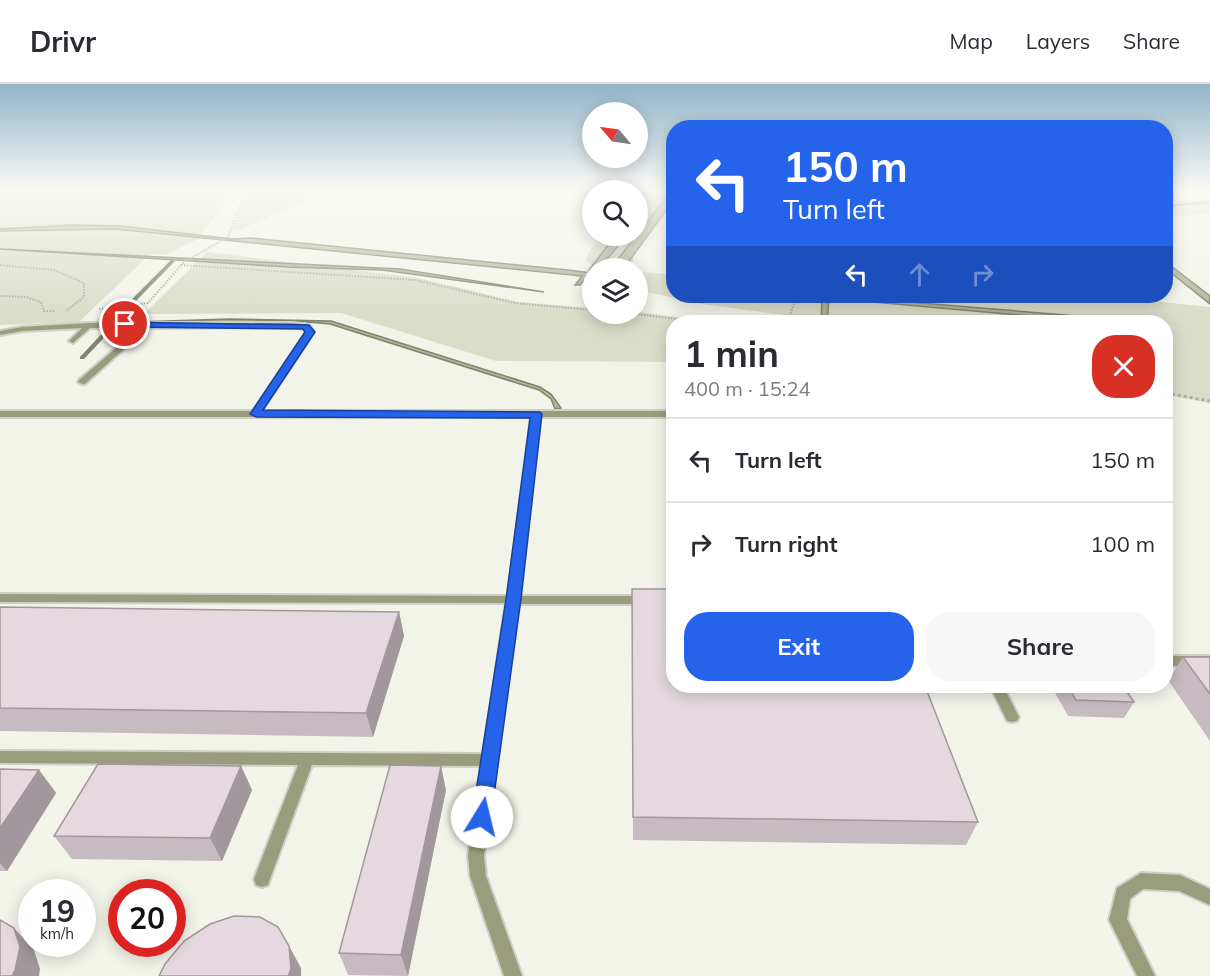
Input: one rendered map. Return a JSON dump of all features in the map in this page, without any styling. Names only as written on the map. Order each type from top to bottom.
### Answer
[{"type":"lane","points":[[73,341],[89,325]]},
{"type":"lane","points":[[0,333],[22,329],[89,325],[293,325],[306,327],[310,332],[256,414]]},
{"type":"lane","points":[[82,382],[146,325]]},
{"type":"lane","points":[[0,414],[666,414]]},
{"type":"lane","points":[[513,976],[478,876],[476,855],[513,599],[536,414]]},
{"type":"lane","points":[[0,598],[666,600]]},
{"type":"lane","points":[[1173,661],[1210,661]]},
{"type":"lane","points":[[1000,693],[1012,717]]},
{"type":"lane","points":[[0,758],[490,760]]},
{"type":"lane","points":[[262,879],[307,759]]},
{"type":"lane","points":[[1146,976],[1118,920],[1124,894],[1141,881],[1180,883],[1210,897]]},
{"type":"path","points":[[90,311],[148,303],[183,264],[223,241],[230,232]]},
{"type":"path","points":[[183,264],[415,280],[515,303],[582,309]]},
{"type":"path","points":[[0,265],[40,267],[68,273],[76,278],[84,284],[84,297],[69,310]]},
{"type":"path","points":[[0,296],[26,297],[41,302],[44,311],[79,311]]},
{"type":"path","points":[[648,316],[666,318]]},
{"type":"path","points":[[1173,394],[1210,401]]},
{"type":"shaded area","points":[[0,232],[135,232],[200,238],[165,255],[150,254],[79,322],[0,325]]},
{"type":"shaded area","points":[[141,232],[168,232],[232,239],[251,238],[582,272],[582,276]]},
{"type":"shaded area","points":[[175,232],[203,232],[201,234]]},
{"type":"shaded area","points":[[594,246],[635,246],[631,256],[632,258],[586,258]]},
{"type":"shaded area","points":[[607,246],[618,246],[608,258],[598,258]]},
{"type":"shaded area","points":[[628,246],[640,246],[631,258],[619,258]]},
{"type":"shaded area","points":[[0,249],[400,269],[544,292],[382,270],[288,267]]},
{"type":"shaded area","points":[[207,252],[418,278],[518,302],[582,307],[582,324],[648,324],[648,313],[666,316],[666,362],[496,361],[341,313],[144,314]]},
{"type":"shaded area","points":[[1173,267],[1210,296],[1210,304],[1173,275]]},
{"type":"shaded area","points":[[648,273],[666,274],[666,296],[648,292]]},
{"type":"shaded area","points":[[582,276],[582,283],[575,285]]},
{"type":"shaded area","points":[[697,303],[1171,303],[1210,307],[1210,403],[1173,396],[1173,315],[786,315]]},
{"type":"shaded area","points":[[822,303],[829,303],[828,315],[821,315]]},
{"type":"shaded area","points":[[884,303],[921,303],[1065,315],[1017,315]]},
{"type":"shaded area","points":[[230,319],[331,321],[540,387],[551,394],[561,408],[555,409],[551,399],[539,390],[330,324],[296,321],[133,322]]},
{"type":"building","points":[[632,589],[666,589],[666,693],[928,693],[978,822],[633,817]]},
{"type":"building","points":[[0,607],[399,612],[366,713],[0,708]]},
{"type":"building","points":[[1183,657],[1210,657],[1210,694]]},
{"type":"building","points":[[1072,693],[1128,693],[1134,702],[1076,700]]},
{"type":"building","points":[[98,764],[241,766],[210,838],[54,836]]},
{"type":"building","points":[[390,765],[441,766],[401,955],[339,953]]},
{"type":"building","points":[[0,769],[39,770],[0,828]]},
{"type":"building","points":[[234,916],[260,917],[278,927],[289,946],[291,969],[288,976],[159,976],[171,957],[186,957],[186,940],[210,924]]},
{"type":"building","points":[[0,920],[14,928],[18,941],[18,956],[12,976],[0,976]]},
{"type":"waterway","points":[[130,304],[173,261]]},
{"type":"waterway","points":[[115,322],[117,316],[127,321]]},
{"type":"waterway","points":[[82,358],[112,326]]},
{"type":"route","points":[[125,324],[306,327],[310,332],[256,414],[536,414],[482,817]]}]
